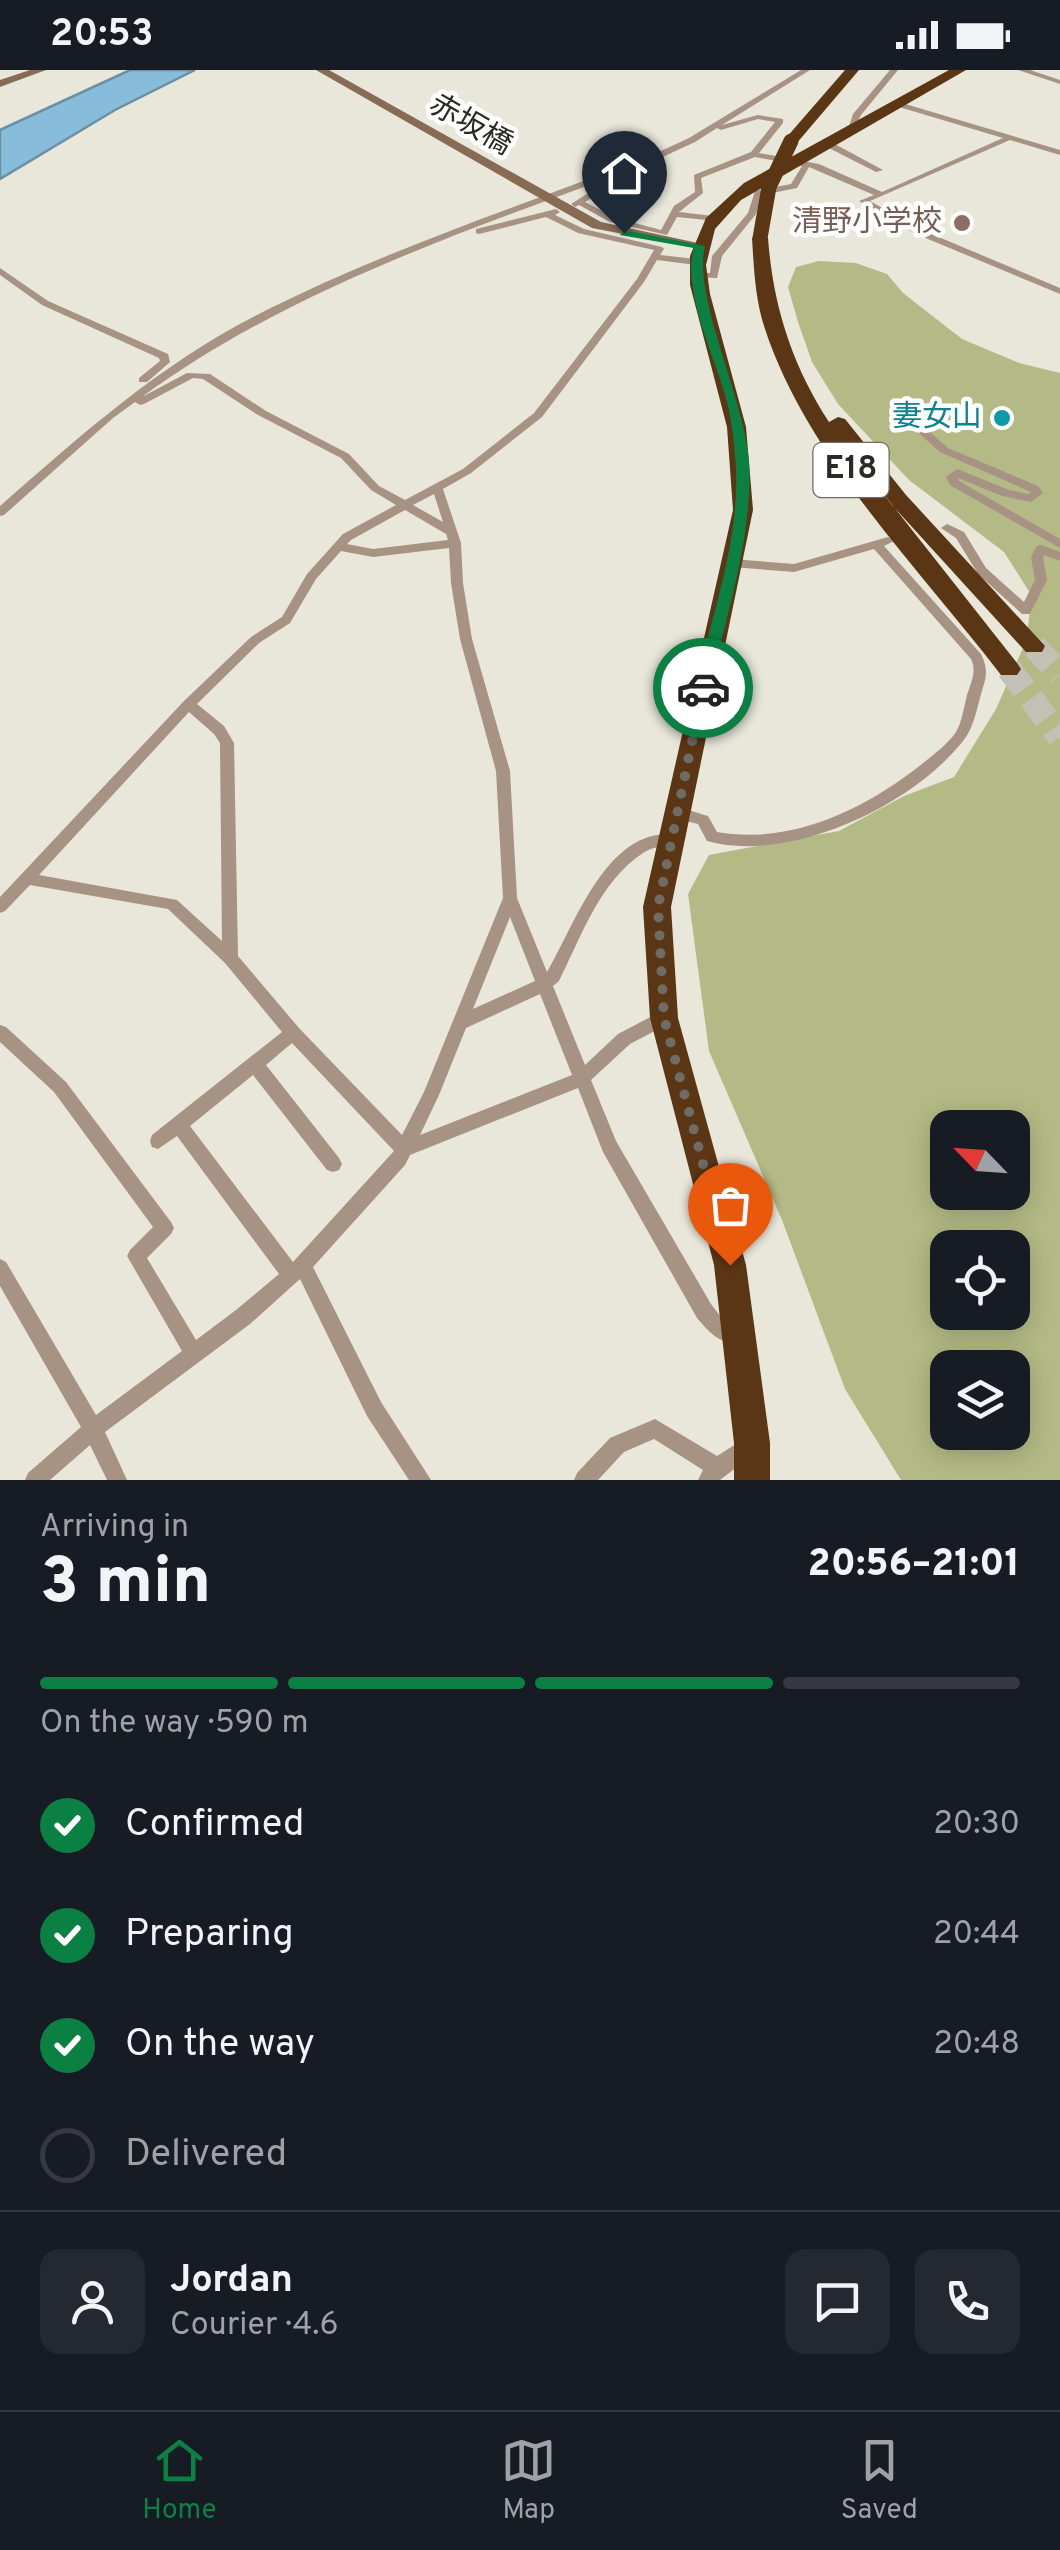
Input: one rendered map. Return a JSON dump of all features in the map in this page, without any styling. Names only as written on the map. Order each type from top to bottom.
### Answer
[{"type":"highway","name":"E18","points":[[852,70],[769,186],[768,237],[761,276],[770,323],[804,400],[872,498],[1009,669]]},
{"type":"highway","name":"E18","points":[[799,141],[866,70]]},
{"type":"highway","points":[[752,1480],[752,1443],[730,1265],[664,1018],[658,907],[672,826],[743,510],[736,412],[698,261],[713,219],[732,199],[959,70]]},
{"type":"highway","name":"E18","points":[[768,237],[788,321],[807,369],[830,410],[899,500],[1034,646]]},
{"type":"main road","points":[[0,84],[42,70]]},
{"type":"main road","name":"赤坂橋","points":[[321,70],[548,206],[698,261]]},
{"type":"street","points":[[692,140],[806,70]]},
{"type":"street","points":[[850,131],[857,114],[894,70]]},
{"type":"street","points":[[1022,70],[1060,82]]},
{"type":"street","points":[[902,105],[1060,154]]},
{"type":"street","points":[[0,512],[109,416],[168,373],[257,319],[425,245],[548,206],[651,158],[692,140],[758,117],[780,122],[754,154],[697,177],[698,193],[674,214],[664,233],[614,220],[576,204],[651,158]]},
{"type":"street","points":[[1006,140],[863,202],[919,232],[1060,291]]},
{"type":"street","points":[[828,144],[879,170]]},
{"type":"street","points":[[754,154],[800,162],[882,195]]},
{"type":"street","points":[[655,257],[698,261],[714,276],[717,256],[752,214],[758,193],[794,186],[800,162]]},
{"type":"street","points":[[0,906],[189,704],[256,640],[286,620],[312,577],[347,536],[438,489],[507,442],[538,415],[660,249],[580,231],[548,206]]},
{"type":"street","points":[[674,214],[713,219]]},
{"type":"street","points":[[0,272],[45,303],[166,358],[113,404],[109,416]]},
{"type":"street","points":[[109,416],[121,414],[192,375],[202,375],[262,413],[345,456],[375,488],[452,537]]},
{"type":"street","points":[[905,404],[916,425],[944,450],[1034,488],[1036,493],[1032,498],[1020,497],[957,472],[952,477],[954,483],[1060,544]]},
{"type":"street","points":[[438,489],[452,537],[466,638],[505,785],[510,898],[609,1146],[668,1254],[719,1330],[739,1333]]},
{"type":"street","points":[[947,528],[960,535],[982,572],[1026,611],[1042,580],[1037,557],[1041,549],[1060,557]]},
{"type":"street","points":[[338,546],[373,553],[452,537]]},
{"type":"street","points":[[458,1024],[545,984],[554,976],[590,907],[620,866],[641,846],[672,826],[704,820],[712,838],[733,844],[804,832],[858,816],[902,788],[963,733],[970,694],[982,670],[978,658],[882,543],[794,568],[732,563]]},
{"type":"street","points":[[189,704],[227,742],[230,958]]},
{"type":"street","points":[[29,879],[172,904],[230,958],[294,1033],[404,1148]]},
{"type":"street","points":[[35,1480],[92,1429],[297,1270],[399,1159],[431,1095],[510,898]]},
{"type":"street","points":[[404,1148],[581,1079],[624,1040],[664,1018]]},
{"type":"street","points":[[0,1032],[60,1086],[165,1228],[136,1256],[192,1351]]},
{"type":"street","points":[[158,1142],[294,1033]]},
{"type":"street","points":[[255,1064],[333,1164]]},
{"type":"street","points":[[179,1125],[297,1270],[416,1478]]},
{"type":"street","points":[[0,1268],[117,1480]]},
{"type":"street","points":[[584,1480],[617,1445],[655,1429],[713,1474],[752,1443]]},
{"type":"green space","points":[[819,261],[856,263],[887,274],[903,293],[962,339],[1019,363],[1060,373],[1060,1480],[901,1480],[845,1389],[782,1220],[709,1051],[688,894],[709,855],[839,831],[904,796],[954,777],[996,709],[1026,641],[1032,596],[1004,552],[909,480],[838,404],[812,362],[788,287],[796,267]]},
{"type":"water","points":[[130,70],[195,70],[115,110],[0,179],[0,130]]},
{"type":"tunnel","points":[[1034,646],[1060,674]]},
{"type":"tunnel","points":[[1009,669],[1060,737]]},
{"type":"way so far","points":[[703,688],[658,907],[664,1018],[692,1135],[730,1265]]},
{"type":"place","name":"清野小学校","points":[[962,223]]},
{"type":"place","name":"妻女山","points":[[1002,418]]},
{"type":"route","points":[[624,233],[700,246],[696,262],[700,291],[736,412],[743,510],[703,688]]}]
